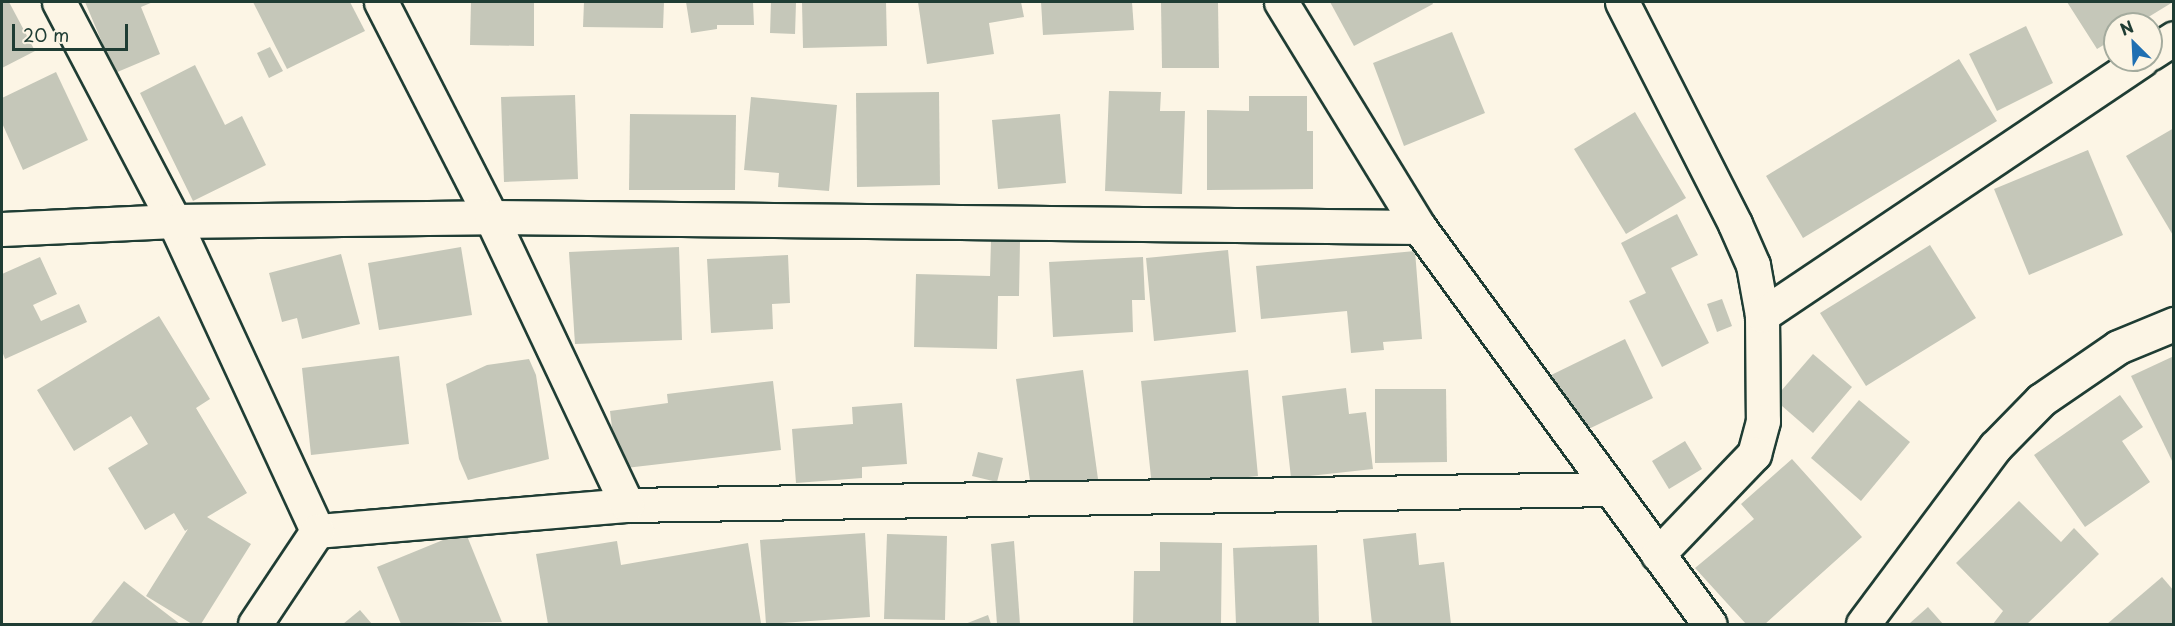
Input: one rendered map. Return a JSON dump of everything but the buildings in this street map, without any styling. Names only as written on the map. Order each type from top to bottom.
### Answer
[{"type":"street","points":[[59,2],[174,221],[317,531]]},
{"type":"street","points":[[381,2],[491,217],[627,505]]},
{"type":"street","points":[[1281,2],[1419,227],[1608,489],[1710,624]]},
{"type":"street","points":[[1622,2],[1744,244],[1753,265],[1762,315],[1763,421],[1754,454],[1658,554]]},
{"type":"street","points":[[1762,315],[2123,72]]},
{"type":"street","points":[[2,229],[174,221],[491,217],[1419,227]]},
{"type":"street","points":[[1863,624],[1995,447],[2041,400],[2118,347],[2174,324]]},
{"type":"street","points":[[317,531],[627,505],[1608,489]]},
{"type":"street","points":[[255,624],[317,531]]}]
